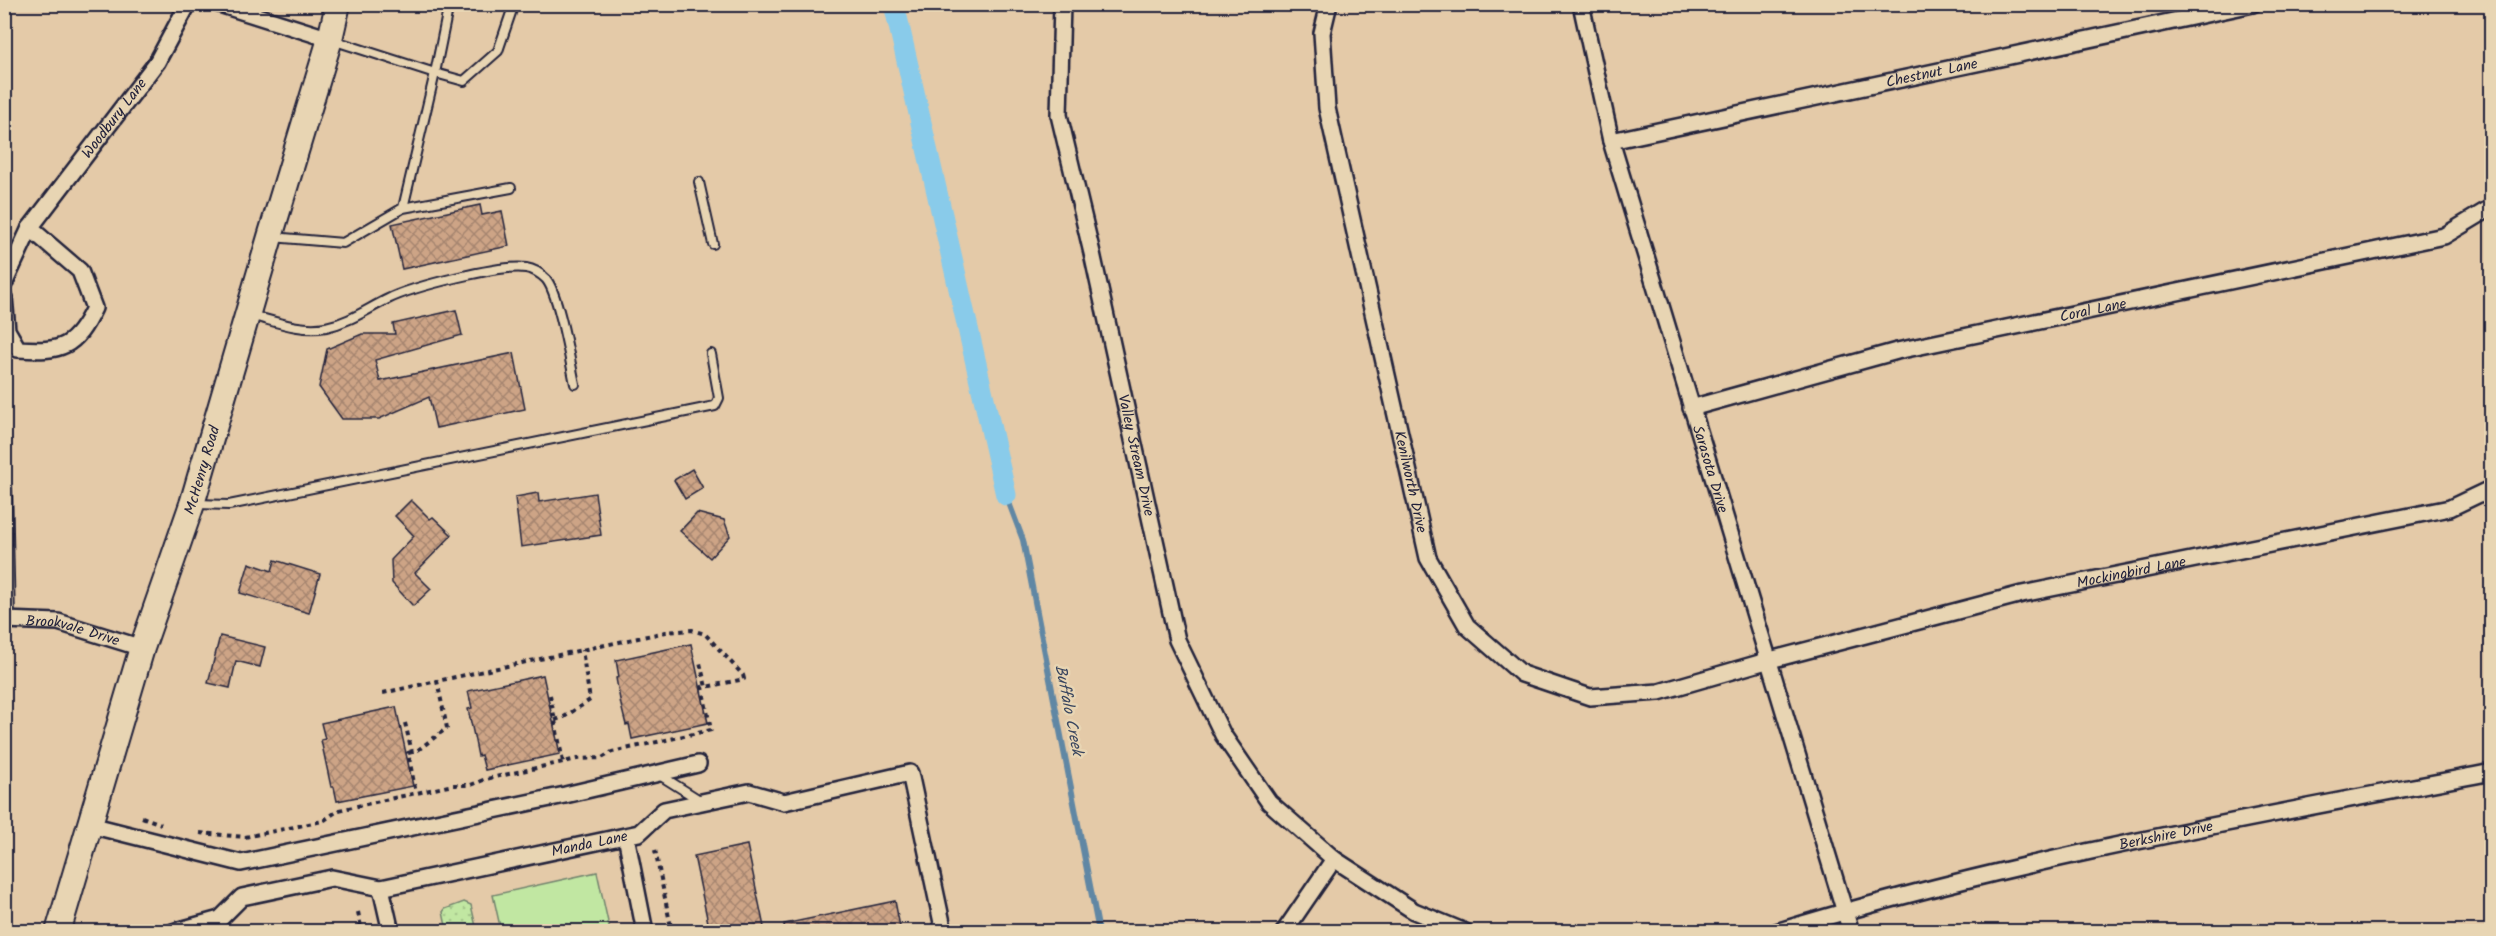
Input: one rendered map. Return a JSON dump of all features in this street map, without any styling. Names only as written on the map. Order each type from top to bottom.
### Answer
[{"type":"main road","name":"McHenry Road","points":[[58,932],[142,648],[192,504],[330,39],[338,4]]},
{"type":"street","name":"Woodbury Lane","points":[[4,284],[30,228],[157,62],[188,4]]},
{"type":"street","points":[[219,4],[330,39]]},
{"type":"street","name":"Valley Stream Drive","points":[[1062,4],[1059,115],[1092,253],[1177,640],[1223,735],[1269,802],[1334,859],[1414,911],[1465,932]]},
{"type":"street","name":"Kenilworth Drive","points":[[1329,4],[1322,33],[1330,120],[1428,558],[1467,626],[1522,674],[1590,697],[1659,692],[1770,660]]},
{"type":"street","name":"Sarasota Drive","points":[[1581,4],[1611,141],[1851,932]]},
{"type":"street","name":"Chestnut Lane","points":[[1611,141],[2253,4]]},
{"type":"street","name":"Coral Lane","points":[[1691,408],[1897,351],[2444,236],[2492,207]]},
{"type":"street","points":[[4,297],[7,330],[18,349],[42,351],[70,344],[86,325],[94,308],[80,271],[30,228]]},
{"type":"street","name":"Mockingbird Lane","points":[[1770,660],[2022,594],[2451,508],[2492,488]]},
{"type":"street","name":"Brookvale Drive","points":[[7,620],[58,622],[142,648]]},
{"type":"street","points":[[90,825],[241,863],[699,764]]},
{"type":"street","name":"Berkshire Drive","points":[[1845,910],[2040,861],[2259,816],[2492,772]]},
{"type":"street","name":"Manda Lane","points":[[173,932],[218,926],[242,897],[332,878],[381,888],[639,833],[664,810],[749,792],[784,802],[910,773],[944,932]]},
{"type":"street","points":[[626,836],[645,932]]},
{"type":"street","points":[[1284,932],[1334,859]]},
{"type":"street","points":[[381,888],[391,932]]},
{"type":"street","points":[[1776,932],[1845,910]]},
{"type":"lane","points":[[403,208],[449,4]]},
{"type":"lane","points":[[330,39],[464,81],[498,51],[513,4]]},
{"type":"lane","points":[[699,182],[713,244]]},
{"type":"lane","points":[[270,237],[343,243],[403,208],[511,188]]},
{"type":"lane","points":[[249,315],[304,329],[324,328],[347,322],[388,299],[414,288],[504,268],[526,268],[537,272],[547,280],[554,294],[575,384]]},
{"type":"lane","points":[[192,504],[229,505],[715,406],[719,398],[711,354]]},
{"type":"lane","points":[[7,489],[7,620]]},
{"type":"lane","points":[[658,773],[702,802]]},
{"type":"path","points":[[193,832],[215,836],[245,837],[315,823],[328,819],[339,810],[453,785],[471,785],[486,779],[563,762],[602,758],[612,752],[711,730],[702,687],[744,679],[743,675],[705,634],[692,630],[666,632],[383,693]]},
{"type":"path","points":[[555,720],[564,717],[590,700],[582,650]]},
{"type":"path","points":[[700,663],[706,686]]},
{"type":"path","points":[[416,793],[408,753],[418,750],[447,728],[437,681]]},
{"type":"path","points":[[550,695],[563,762]]},
{"type":"path","points":[[405,723],[412,752]]},
{"type":"path","points":[[142,817],[171,828]]},
{"type":"path","points":[[655,850],[672,932]]},
{"type":"path","points":[[358,912],[362,932]]},
{"type":"green space","points":[[597,872],[610,931],[501,931],[493,895]]},
{"type":"green space","points":[[464,902],[471,905],[477,931],[447,931],[443,912],[445,909]]},
{"type":"building","points":[[480,205],[482,215],[502,211],[509,246],[402,269],[392,224]]},
{"type":"building","points":[[456,310],[462,335],[375,360],[380,381],[514,353],[525,409],[436,428],[429,397],[379,419],[342,419],[319,387],[327,349],[362,334],[395,334],[393,324]]},
{"type":"building","points":[[692,469],[703,488],[685,499],[674,480]]},
{"type":"building","points":[[538,493],[539,502],[595,493],[601,535],[521,547],[515,497]]},
{"type":"building","points":[[411,500],[430,519],[433,517],[452,535],[415,573],[431,589],[413,606],[392,583],[391,560],[414,536],[395,516]]},
{"type":"building","points":[[697,513],[724,520],[730,536],[710,558],[680,531]]},
{"type":"building","points":[[275,560],[320,574],[309,613],[240,593],[249,563],[272,571]]},
{"type":"building","points":[[220,636],[265,647],[260,667],[236,661],[230,688],[208,683]]},
{"type":"building","points":[[691,644],[708,723],[632,739],[621,705],[616,678],[619,677],[616,660]]},
{"type":"building","points":[[543,675],[560,754],[485,770],[481,755],[478,756],[468,709],[472,708],[468,691]]},
{"type":"building","points":[[396,707],[413,786],[337,801],[334,787],[331,787],[321,740],[325,739],[321,723]]},
{"type":"building","points":[[747,845],[765,932],[710,932],[694,856]]},
{"type":"building","points":[[895,901],[901,932],[785,932],[784,924]]},
{"type":"waterway","points":[[894,4],[1006,495]]},
{"type":"waterway","name":"Buffalo Creek","points":[[1006,495],[1023,540],[1099,932]]}]
